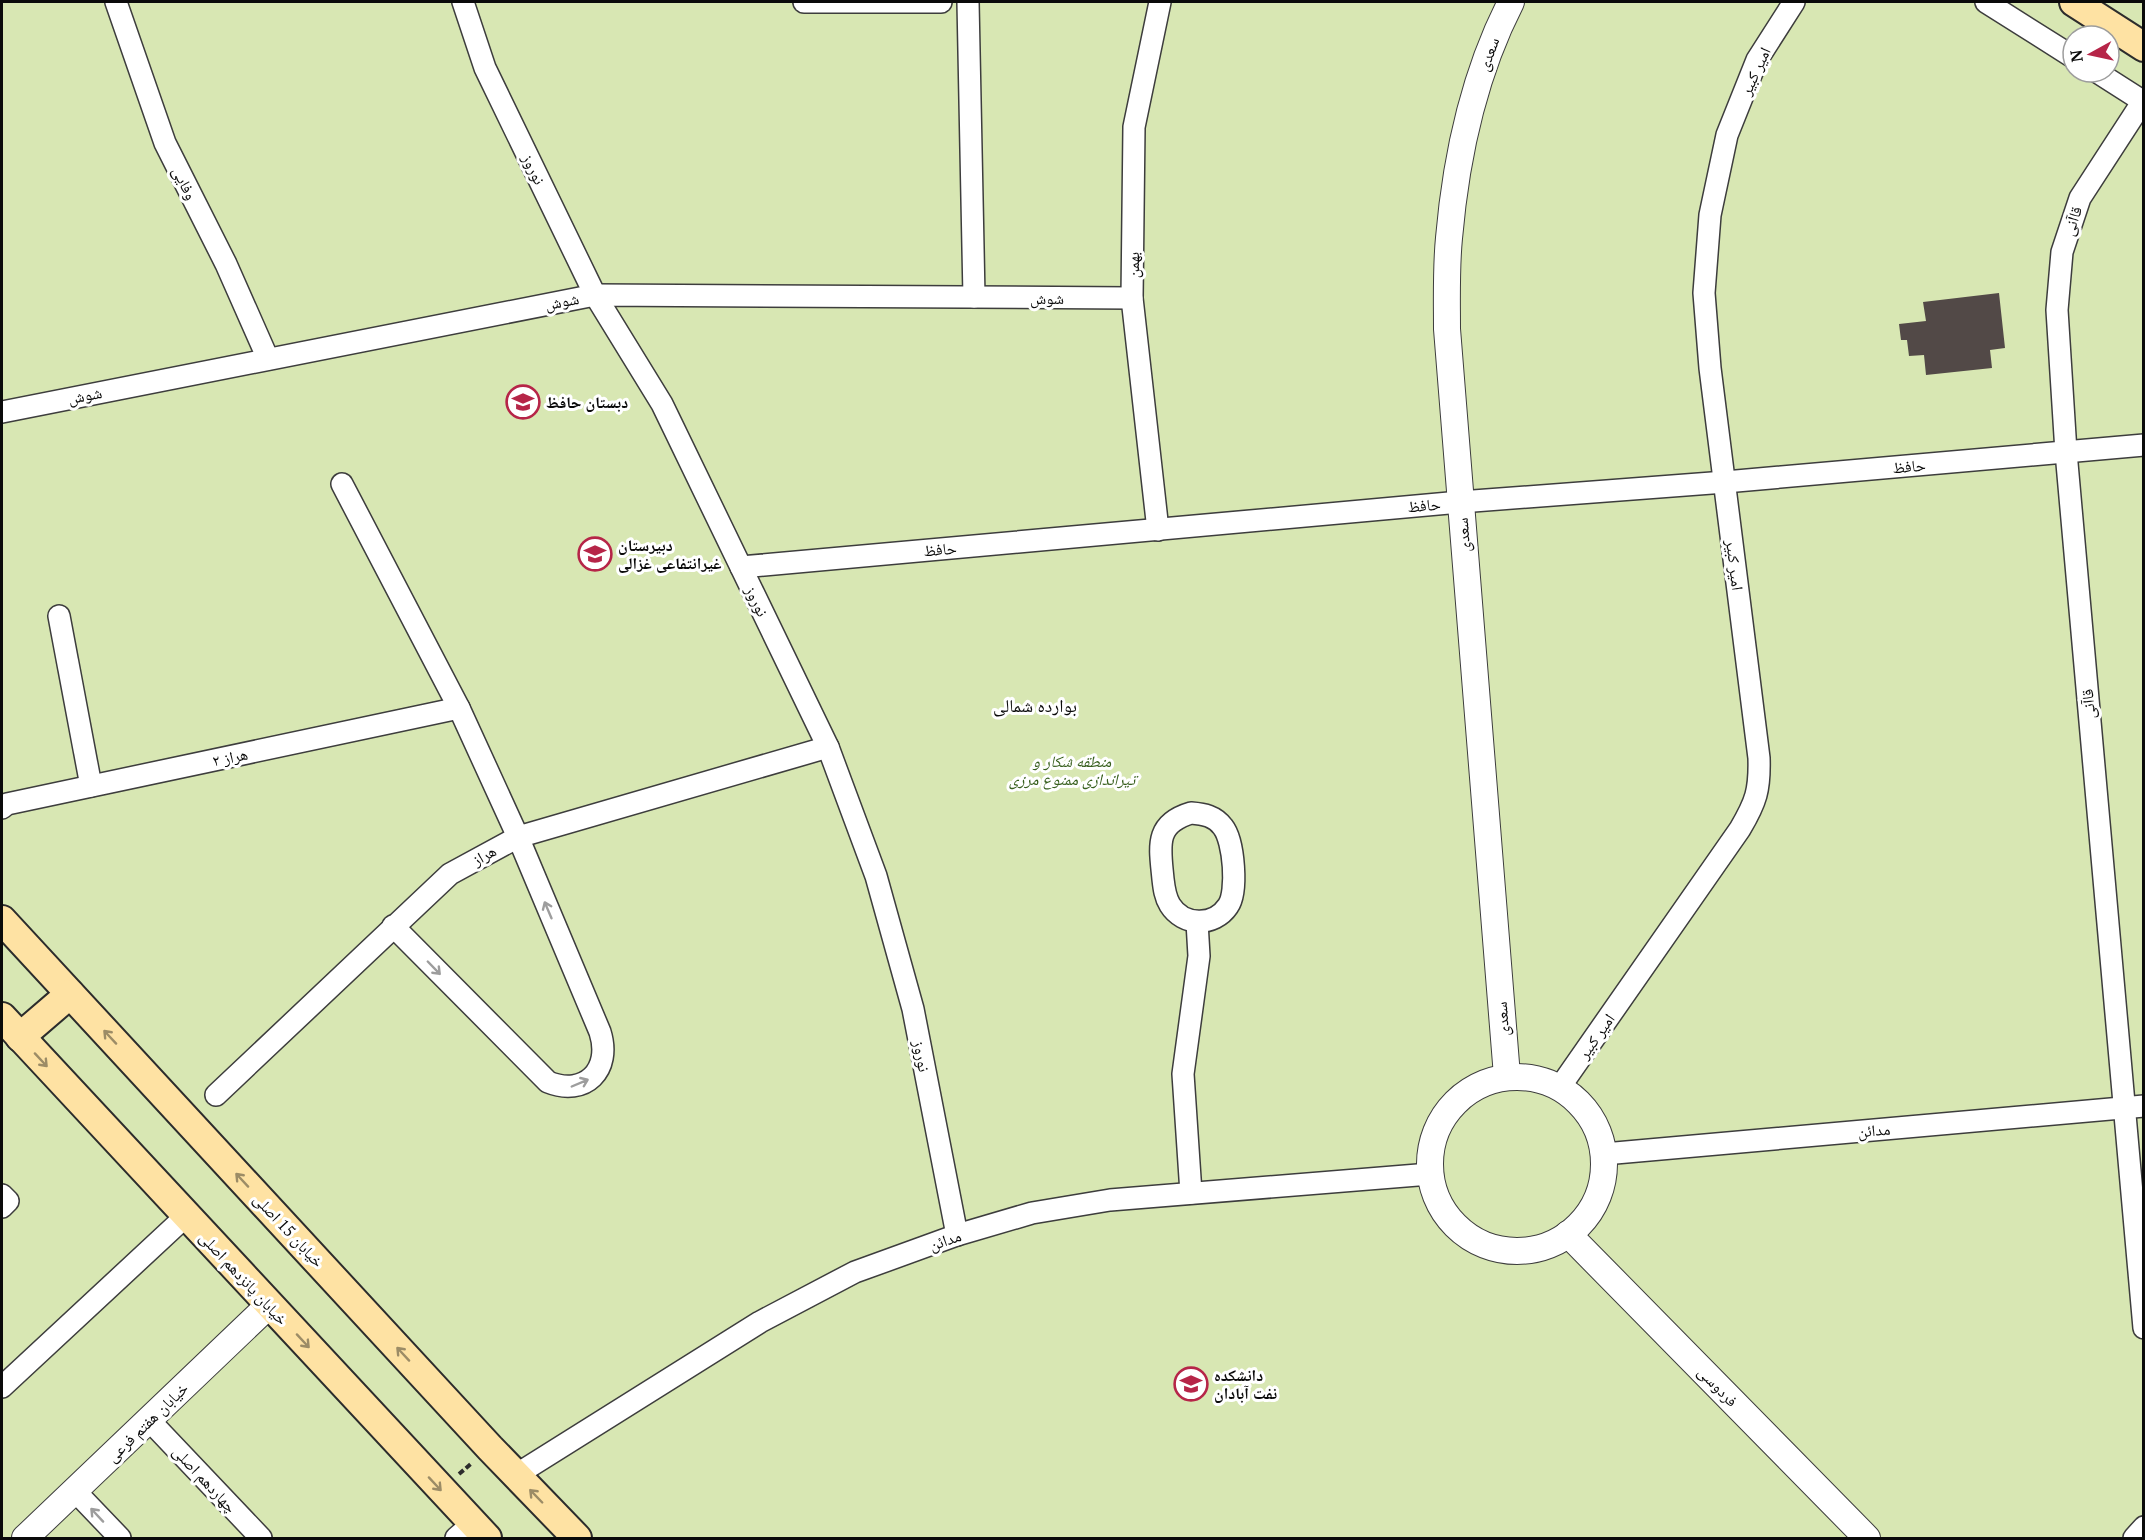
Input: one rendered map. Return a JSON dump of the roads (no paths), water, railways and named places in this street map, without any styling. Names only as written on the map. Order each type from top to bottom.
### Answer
[{"type":"main road","points":[[2074,2],[2144,47]]},
{"type":"main road","name":"خیابان 15 اصلی","points":[[2,920],[490,1448],[577,1539]]},
{"type":"main road","points":[[11,1027],[70,994]]},
{"type":"main road","name":"خیابان پانزدهم اصلی","points":[[11,1027],[440,1490],[472,1534]]},
{"type":"street","name":"وفایی","points":[[116,2],[165,142],[226,264],[268,359]]},
{"type":"street","name":"نوروز","points":[[463,2],[485,68],[595,295],[662,404],[828,747],[876,876],[912,1009],[957,1235]]},
{"type":"street","points":[[804,2],[941,2]]},
{"type":"street","points":[[968,2],[974,297]]},
{"type":"street","name":"بهمن","points":[[1158,530],[1132,298],[1134,127],[1160,2]]},
{"type":"street","name":"سعدی","points":[[1507,1076],[1447,330],[1449,239],[1461,150],[1480,76],[1499,24],[1511,2]]},
{"type":"street","name":"امیر کبیر","points":[[1560,1087],[1740,829],[1753,807],[1760,783],[1759,758],[1710,368],[1704,293],[1710,215],[1727,135],[1757,60],[1794,2]]},
{"type":"street","points":[[1986,2],[2061,49]]},
{"type":"street","points":[[2116,84],[2143,101]]},
{"type":"street","name":"قاآنی","points":[[2143,101],[2080,198],[2062,252],[2057,310],[2066,452],[2134,1107],[2144,1328]]},
{"type":"street","name":"شوش","points":[[2,412],[595,295],[1132,298]]},
{"type":"street","name":"حافظ","points":[[741,567],[1460,502],[1725,482],[2144,445]]},
{"type":"street","points":[[342,483],[459,708],[518,837],[603,1044],[600,1068],[582,1084],[571,1087],[559,1087],[548,1082],[393,926]]},
{"type":"street","points":[[59,616],[91,786]]},
{"type":"street","name":"هراز ۲","points":[[2,808],[7,804],[459,708]]},
{"type":"street","name":"هراز","points":[[216,1095],[450,874],[518,837],[828,747]]},
{"type":"street","points":[[1191,813],[1214,818],[1223,826],[1229,837],[1234,886],[1233,898],[1219,916],[1209,921],[1197,922],[1176,913],[1169,904],[1165,894],[1160,844],[1163,833],[1170,823],[1180,816],[1191,813]]},
{"type":"street","points":[[1191,1193],[1183,1074],[1199,956],[1197,922]]},
{"type":"street","points":[[1507,1076],[1534,1078],[1560,1087],[1581,1104],[1597,1127],[1604,1154],[1603,1181],[1593,1207],[1576,1229],[1553,1244],[1527,1251],[1500,1250],[1474,1240],[1452,1223],[1437,1200],[1430,1174],[1431,1146],[1441,1120],[1458,1099],[1481,1084],[1507,1076]]},
{"type":"street","name":"مدائن","points":[[1604,1154],[2134,1107]]},
{"type":"street","name":"مدائن","points":[[516,1474],[760,1322],[855,1272],[957,1235],[1032,1213],[1110,1200],[1430,1174]]},
{"type":"street","points":[[2,1195],[8,1201],[2,1207]]},
{"type":"street","points":[[2,1387],[186,1216]]},
{"type":"street","name":"فردوسی","points":[[1568,1234],[1867,1539]]},
{"type":"street","name":"خیابان هفتم فرعی","points":[[25,1539],[269,1305]]},
{"type":"street","name":"چهاردهم اصلی","points":[[149,1420],[261,1539]]},
{"type":"street","points":[[75,1491],[120,1539]]},
{"type":"street","points":[[2134,1539],[2144,1527]]},
{"type":"place","name":"دبستان حافظ","points":[[523,402]]},
{"type":"place","name":"دبیرستان غیرانتفاعی غزالی","points":[[595,554]]},
{"type":"place","name":"دانشکده نفت آبادان","points":[[1191,1384]]},
{"type":"district","name":"بوارده شمالی","points":[[1035,705]]},
{"type":"park label","name":"منطقه شکار و تیراندازی ممنوع مرزی","points":[[1072,770]]}]
